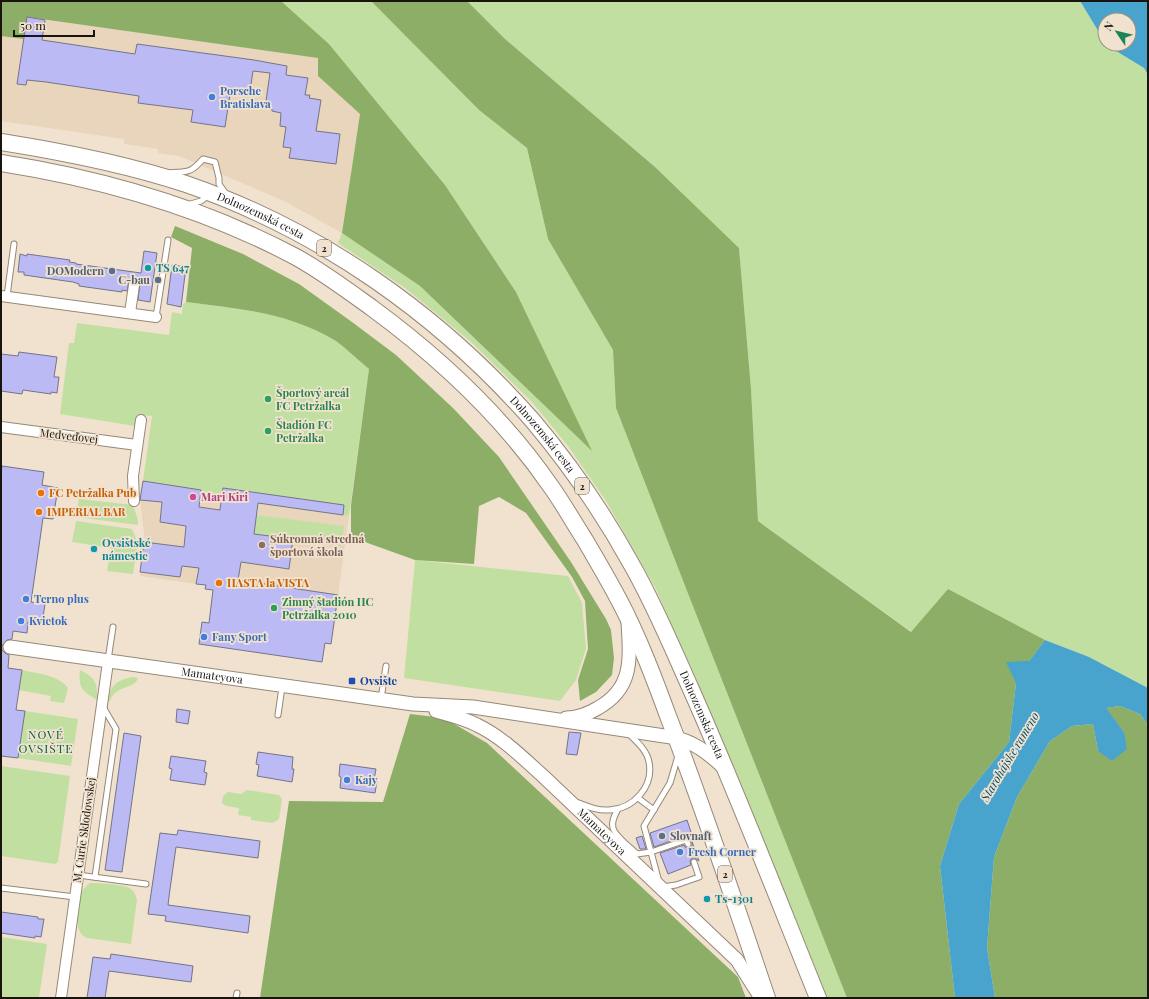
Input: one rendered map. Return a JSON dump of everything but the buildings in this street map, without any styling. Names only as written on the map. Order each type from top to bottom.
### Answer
[{"type":"main road","name":"Dolnozemská cesta","points":[[3,141],[96,159],[215,189],[231,202],[279,223],[361,271],[436,326],[504,391],[535,424],[582,486],[640,578],[726,770],[818,998]]},
{"type":"main road","name":"Dolnozemská cesta","points":[[1,163],[68,174],[181,207],[236,228],[307,264],[349,291],[426,349],[466,386],[540,471],[596,558],[628,616],[655,678],[680,744],[767,998]]},
{"type":"street","points":[[130,313],[134,285]]},
{"type":"street","points":[[4,296],[156,317]]},
{"type":"street","points":[[134,501],[133,476],[141,420]]},
{"type":"street","name":"Medveďovej","points":[[1,427],[137,445]]},
{"type":"street","points":[[553,719],[574,718],[589,713],[606,703],[620,690],[626,678],[629,663],[628,616]]},
{"type":"street","name":"Mamateyova","points":[[10,647],[380,700],[413,704],[473,707],[626,731],[680,744],[686,740],[701,748],[726,770]]},
{"type":"street","name":"M. Curie Sklodowskej","points":[[61,998],[108,662]]},
{"type":"street","name":"Mamateyova","points":[[413,704],[460,717],[486,729],[531,765],[737,960],[761,998]]},
{"type":"lane","points":[[152,174],[188,172],[195,168],[203,159],[215,162],[219,178],[215,189],[201,201],[181,207]]},
{"type":"lane","points":[[156,317],[168,240]]},
{"type":"lane","points":[[4,296],[14,244]]},
{"type":"lane","points":[[108,662],[113,627]]},
{"type":"lane","points":[[380,700],[386,666]]},
{"type":"lane","points":[[278,715],[282,686]]},
{"type":"lane","points":[[95,877],[116,729],[102,704]]},
{"type":"lane","points":[[566,798],[594,809],[608,810],[618,809],[630,804],[642,794],[650,770],[649,762],[647,755],[639,744],[626,731]]},
{"type":"lane","points":[[680,744],[678,757],[670,783],[644,826],[660,887],[676,885],[699,877],[694,862]]},
{"type":"lane","points":[[638,798],[654,810]]},
{"type":"lane","points":[[618,809],[613,821],[614,831],[637,854],[651,852],[686,840],[688,844]]},
{"type":"lane","points":[[78,875],[146,884]]},
{"type":"lane","points":[[1,888],[75,897]]},
{"type":"shaded area","points":[[27,17],[318,58],[318,76],[360,114],[342,233],[284,201],[179,156],[158,153],[158,149],[124,144],[124,139],[1,121],[1,36],[23,39]]},
{"type":"shaded area","points":[[143,481],[201,490],[221,498],[349,516],[338,595],[198,575],[196,584],[140,576],[145,542],[140,500]]},
{"type":"green space","points":[[1,1],[281,1],[329,44],[445,185],[516,292],[592,451],[420,286],[342,233],[360,114],[318,76],[318,58],[27,17],[23,39],[1,36]]},
{"type":"green space","points":[[281,1],[371,1],[479,110],[527,148],[548,239],[613,350],[616,408],[847,998],[825,998],[705,700],[655,587],[606,501],[568,446],[532,402],[471,342],[405,288],[338,243],[342,233],[420,286],[591,450],[516,292],[445,185],[329,44]]},
{"type":"green space","points":[[371,1],[467,1],[505,39],[655,167],[739,248],[751,389],[758,521],[911,632],[948,589],[1045,640],[1029,661],[1016,683],[1009,742],[959,804],[940,866],[955,998],[847,998],[616,408],[613,350],[548,239],[527,148],[479,110]]},
{"type":"green space","points":[[466,1],[1080,1],[1097,29],[1097,52],[1118,52],[1144,68],[1148,75],[1148,688],[1089,657],[1045,640],[948,589],[912,632],[758,521],[751,389],[739,248],[655,167],[505,39]]},
{"type":"green space","points":[[175,226],[243,254],[299,284],[396,355],[453,408],[499,457],[571,562],[606,619],[611,630],[614,658],[612,675],[596,692],[580,701],[578,680],[588,649],[585,601],[572,577],[526,513],[499,497],[479,506],[474,564],[415,560],[351,537],[351,505],[369,369],[336,341],[318,331],[300,324],[263,313],[186,302],[192,248],[171,237]]},
{"type":"green space","name":"Športový areál FC Petržalka","points":[[186,302],[263,313],[300,324],[318,331],[336,341],[369,369],[349,516],[221,498],[201,490],[143,481],[152,416],[137,415],[135,426],[60,414],[69,343],[74,343],[77,323],[169,335],[172,312],[182,314],[183,304]]},
{"type":"green space","points":[[79,499],[133,505],[138,520],[138,525],[76,517]]},
{"type":"green space","points":[[256,515],[344,526],[341,546],[254,534]]},
{"type":"green space","points":[[76,521],[132,529],[138,543],[133,574],[107,571],[111,548],[72,542]]},
{"type":"green space","points":[[415,560],[568,576],[582,603],[586,649],[576,680],[560,701],[404,678]]},
{"type":"green space","points":[[22,670],[47,675],[64,683],[68,688],[64,703],[50,701],[51,696],[19,690]]},
{"type":"green space","points":[[80,670],[89,675],[96,685],[97,700],[82,688],[80,681]]},
{"type":"green space","points":[[133,677],[138,678],[136,682],[116,692],[110,701],[108,701],[110,691],[115,684]]},
{"type":"green space","points":[[1120,706],[1140,714],[1148,725],[1148,998],[995,998],[987,948],[994,857],[1017,797],[1050,741],[1072,726],[1093,724],[1098,751],[1124,732],[1105,708]]},
{"type":"green space","points":[[25,711],[78,719],[71,766],[18,758]]},
{"type":"green space","points":[[410,714],[444,718],[487,743],[738,977],[746,998],[260,998],[289,801],[383,802]]},
{"type":"green space","points":[[1,766],[70,776],[58,862],[55,864],[1,856]]},
{"type":"green space","points":[[247,790],[279,795],[282,799],[279,819],[273,823],[251,820],[251,817],[238,815],[239,808],[226,806],[222,803],[223,796],[228,792],[241,794]]},
{"type":"green space","points":[[90,883],[124,886],[131,889],[134,893],[137,900],[131,944],[87,938],[80,932],[78,919],[81,894]]},
{"type":"green space","points":[[1,937],[47,944],[39,998],[1,998]]},
{"type":"water","points":[[1080,1],[1148,1],[1148,75],[1144,68],[1118,52],[1137,52],[1137,12],[1097,12],[1097,29]]},
{"type":"water","name":"Starohájske rameno","points":[[1045,640],[1089,657],[1148,688],[1148,725],[1140,714],[1120,706],[1106,708],[1124,732],[1127,749],[1112,761],[1098,751],[1093,724],[1072,726],[1050,741],[1017,797],[994,857],[987,948],[995,998],[955,998],[940,866],[959,804],[1009,742],[1016,683],[1006,662],[1029,661]]},
{"type":"place","name":"Porsche Bratislava","points":[[212,97]]},
{"type":"place","name":"TS 647","points":[[148,268]]},
{"type":"place","name":"DOModern","points":[[112,271]]},
{"type":"place","name":"C-bau","points":[[158,280]]},
{"type":"place","name":"Športový areál FC Petržalka","points":[[268,399]]},
{"type":"place","name":"Štadión FC Petržalka","points":[[268,431]]},
{"type":"place","name":"FC Petržalka Pub","points":[[41,493]]},
{"type":"place","name":"Mari Kiri","points":[[193,497]]},
{"type":"place","name":"IMPERIAL BAR","points":[[39,512]]},
{"type":"place","name":"Súkromná stredná športová škola","points":[[262,545]]},
{"type":"place","name":"Ovsištské námestie","points":[[94,549]]},
{"type":"place","name":"HASTA la VISTA","points":[[219,583]]},
{"type":"place","name":"Terno plus","points":[[26,599]]},
{"type":"place","name":"Zimný štadión HC Petržalka 2010","points":[[274,608]]},
{"type":"place","name":"Kvietok","points":[[21,621]]},
{"type":"place","name":"Fany Sport","points":[[204,637]]},
{"type":"place","name":"Ovsište","points":[[352,681]]},
{"type":"place","name":"Kajy","points":[[347,780]]},
{"type":"place","name":"Slovnaft","points":[[662,836]]},
{"type":"place","name":"Fresh Corner","points":[[680,852]]},
{"type":"place","name":"Ts-1301","points":[[707,899]]},
{"type":"district","name":"NOVÉ OVSIŠTE","points":[[46,742]]}]
